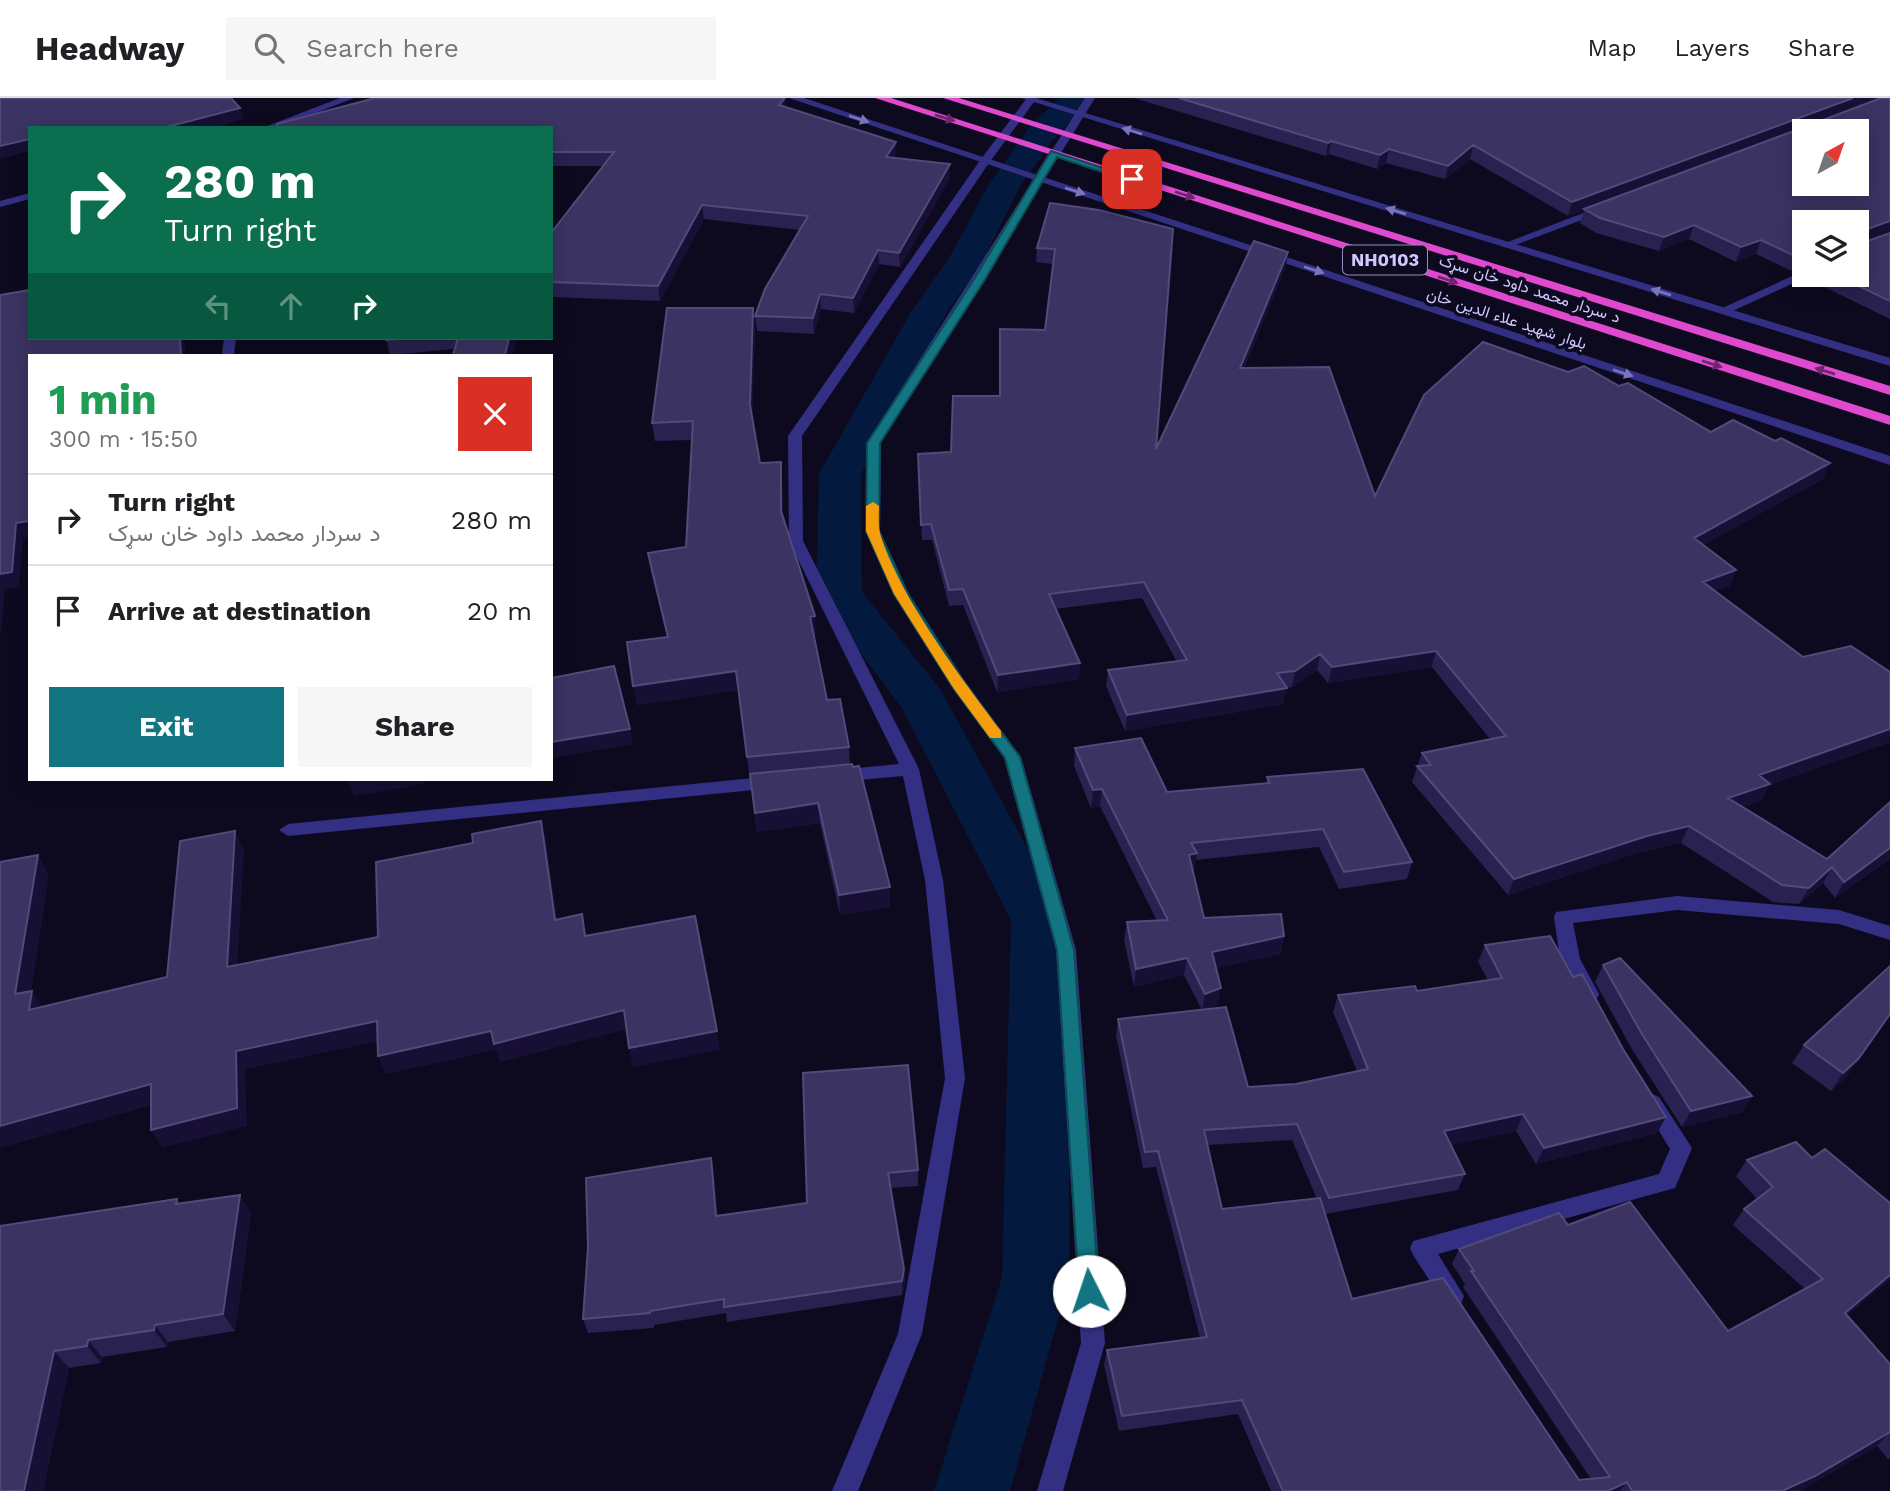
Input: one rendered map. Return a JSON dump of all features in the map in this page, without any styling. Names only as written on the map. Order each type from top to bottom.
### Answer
[{"type":"highway","name":"د سردار محمد داود خان سړک","points":[[880,98],[1890,421]]},
{"type":"highway","name":"د سردار محمد داود خان سړک","points":[[948,98],[1890,391]]},
{"type":"street","points":[[272,126],[349,98]]},
{"type":"street","name":"بلوار شهید علاء الدین خان","points":[[794,98],[1890,461]]},
{"type":"street","points":[[1050,1491],[1093,1343],[1066,950],[1012,757],[959,685],[901,594],[873,531],[874,443],[979,281],[1037,179],[1090,98]]},
{"type":"street","points":[[845,1491],[910,1334],[956,1078],[934,880],[910,769],[796,541],[795,436],[1030,99],[1890,362]]},
{"type":"street","points":[[0,203],[28,196]]},
{"type":"street","points":[[1506,245],[1610,206]]},
{"type":"street","points":[[1722,311],[1792,281]]},
{"type":"street","points":[[813,778],[910,769]]},
{"type":"street","points":[[288,830],[786,781]]},
{"type":"street","points":[[1600,1014],[1570,958],[1563,917],[1678,903],[1839,917],[1890,933]]},
{"type":"street","points":[[1468,1318],[1421,1248],[1667,1181],[1681,1148],[1638,1080]]},
{"type":"building","points":[[0,98],[231,98],[240,108],[171,126],[28,126],[28,139],[0,146]]},
{"type":"building","points":[[375,98],[785,98],[779,105],[896,142],[886,157],[950,164],[899,253],[878,250],[853,298],[820,294],[813,318],[755,316],[765,289],[808,216],[702,205],[658,286],[553,282],[553,230],[614,152],[553,152],[553,126],[277,124]]},
{"type":"building","points":[[1179,98],[1853,98],[1572,202],[1473,145],[1448,166],[1389,149],[1380,155],[1331,141],[1328,143]]},
{"type":"building","points":[[1881,98],[1890,98],[1890,221],[1869,228],[1869,210],[1792,210],[1792,255],[1761,240],[1741,247],[1694,225],[1664,237],[1600,218],[1584,209],[1792,132],[1792,196],[1869,196],[1869,119],[1826,119]]},
{"type":"building","points":[[1050,203],[1099,210],[1173,229],[1156,449],[1254,241],[1288,252],[1240,368],[1329,367],[1375,496],[1424,395],[1483,342],[1568,372],[1584,366],[1619,386],[1628,383],[1711,432],[1733,420],[1775,441],[1781,438],[1830,463],[1694,538],[1736,570],[1703,582],[1803,657],[1851,646],[1890,672],[1890,729],[1759,775],[1770,784],[1728,798],[1827,859],[1890,802],[1890,848],[1844,882],[1832,867],[1809,888],[1782,885],[1689,826],[1647,836],[1514,879],[1417,766],[1431,765],[1422,753],[1506,736],[1436,651],[1332,667],[1320,654],[1295,671],[1277,673],[1287,688],[1127,715],[1108,670],[1187,660],[1144,582],[1049,594],[1080,663],[998,675],[963,589],[949,590],[931,524],[921,525],[918,454],[951,452],[953,396],[1000,396],[1000,329],[1045,330],[1055,249],[1037,248]]},
{"type":"building","points":[[1890,233],[1890,301],[1860,287],[1869,287],[1869,240]]},
{"type":"building","points":[[28,290],[28,340],[180,340],[181,354],[28,354],[28,521],[16,523],[12,572],[0,574],[0,295]]},
{"type":"building","points":[[667,308],[753,308],[750,405],[760,463],[781,462],[781,511],[815,616],[810,617],[827,700],[840,699],[849,747],[747,757],[736,671],[633,686],[627,642],[668,637],[648,553],[686,547],[693,421],[652,423]]},
{"type":"building","points":[[457,340],[509,340],[505,354],[453,354]]},
{"type":"building","points":[[614,666],[630,729],[553,742],[553,678]]},
{"type":"building","points":[[1141,738],[1167,792],[1270,783],[1267,777],[1363,769],[1412,862],[1344,872],[1323,829],[1191,843],[1197,853],[1189,855],[1204,918],[1281,914],[1284,936],[1212,952],[1221,988],[1205,994],[1187,958],[1136,969],[1127,922],[1168,920],[1102,789],[1093,790],[1075,748]]},
{"type":"building","points":[[852,764],[853,767],[859,766],[890,887],[839,895],[818,803],[755,813],[750,774]]},
{"type":"building","points":[[541,821],[555,920],[582,914],[585,936],[695,916],[717,1031],[629,1048],[624,1010],[494,1044],[491,1031],[378,1056],[377,1021],[236,1051],[237,1108],[151,1130],[151,1084],[0,1126],[0,862],[38,855],[15,994],[32,991],[29,1010],[167,977],[180,841],[235,831],[227,967],[378,937],[376,862],[473,843],[472,834]]},
{"type":"building","points":[[1550,936],[1573,977],[1582,974],[1623,1049],[1666,1117],[1544,1148],[1523,1114],[1444,1131],[1465,1174],[1329,1198],[1297,1124],[1204,1130],[1222,1209],[1320,1198],[1352,1299],[1443,1278],[1579,1480],[1610,1477],[1471,1271],[1474,1271],[1459,1249],[1559,1213],[1568,1225],[1630,1202],[1728,1331],[1823,1279],[1744,1209],[1773,1187],[1747,1160],[1796,1142],[1812,1158],[1825,1149],[1890,1203],[1890,1275],[1845,1313],[1890,1364],[1890,1432],[1815,1476],[1782,1491],[1632,1491],[1627,1482],[1608,1491],[1283,1491],[1242,1400],[1122,1416],[1107,1350],[1207,1337],[1158,1151],[1145,1152],[1118,1019],[1226,1007],[1248,1087],[1296,1084],[1368,1069],[1338,995],[1415,986],[1417,991],[1502,978],[1485,945]]},
{"type":"building","points":[[1620,958],[1752,1096],[1691,1111],[1642,1034],[1603,965]]},
{"type":"building","points":[[1890,966],[1890,1014],[1859,1058],[1843,1073],[1804,1045]]},
{"type":"building","points":[[908,1065],[918,1170],[888,1173],[904,1269],[902,1281],[724,1307],[724,1299],[650,1313],[583,1319],[588,1247],[586,1178],[711,1158],[716,1216],[807,1203],[803,1073]]},
{"type":"building","points":[[240,1195],[223,1314],[155,1325],[154,1330],[88,1340],[87,1346],[54,1351],[24,1491],[0,1491],[0,1226],[177,1199],[176,1204]]},
{"type":"waterway","points":[[972,1491],[1036,1277],[1039,920],[923,701],[839,594],[840,474],[929,312],[966,259],[1004,186],[1040,135],[1076,98]]},
{"type":"slow traffic","points":[[873,506],[873,531],[901,594],[959,685],[996,735]]},
{"type":"route","points":[[1089,1291],[1066,950],[1012,757],[959,685],[901,594],[873,531],[874,443],[979,281],[1054,153],[1132,179]]}]
